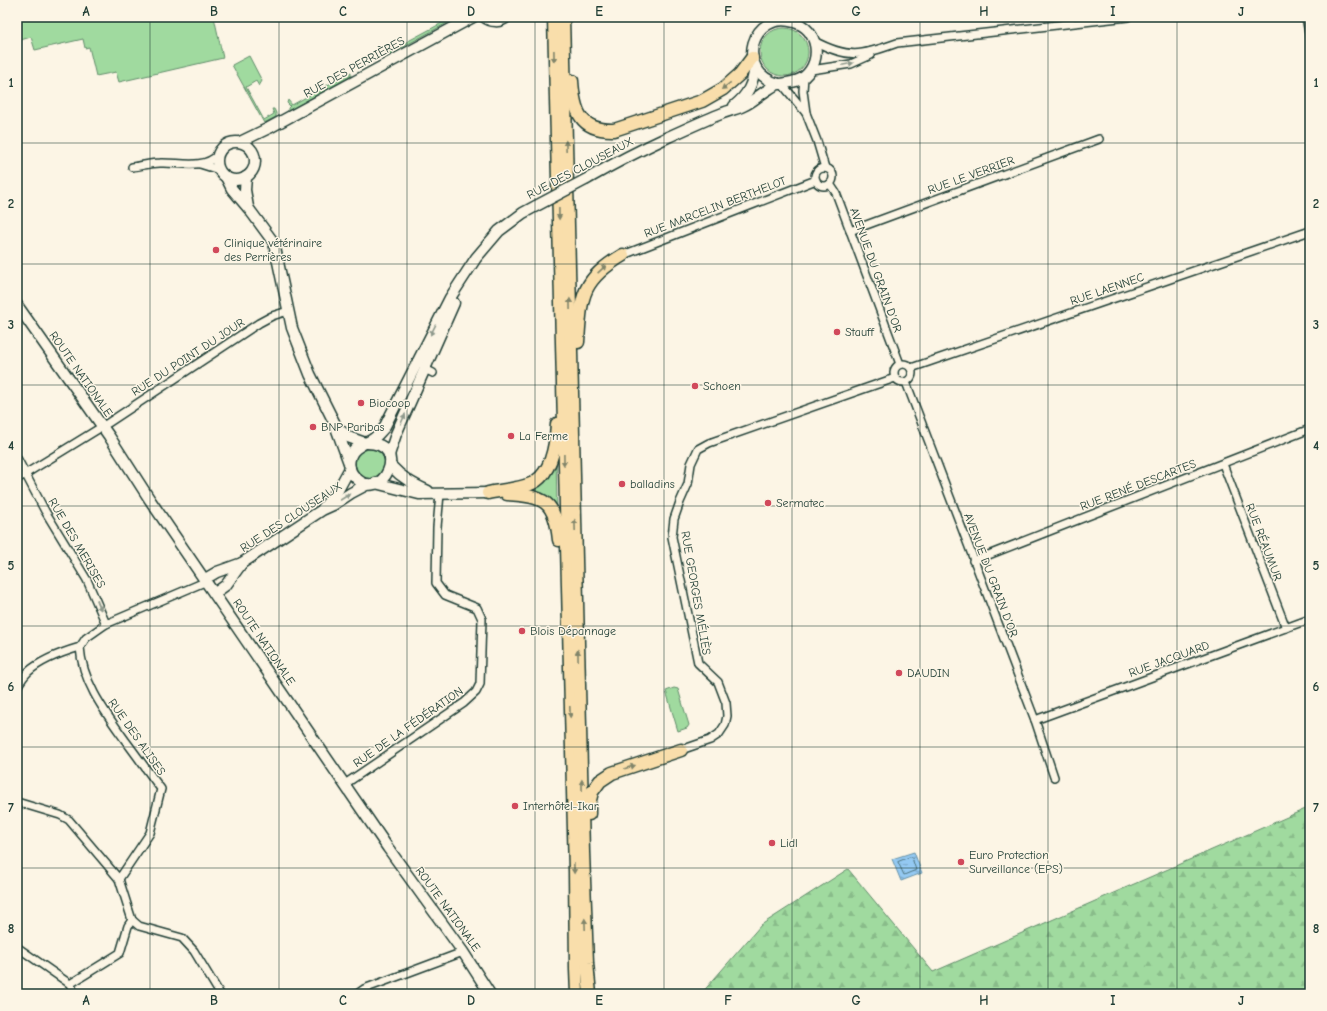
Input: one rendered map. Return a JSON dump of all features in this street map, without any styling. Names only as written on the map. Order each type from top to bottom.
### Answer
[{"type":"highway","points":[[554,17],[577,994]]},
{"type":"highway","points":[[563,17],[583,852],[587,963],[590,994]]},
{"type":"highway","points":[[564,63],[571,77],[576,108],[583,121],[596,128],[614,130],[702,101],[723,89],[754,62]]},
{"type":"highway","points":[[572,413],[581,310],[585,291],[596,275],[607,264],[623,255]]},
{"type":"highway","points":[[488,493],[528,485],[536,481],[543,474],[549,464],[556,433],[561,323]]},
{"type":"highway","points":[[488,493],[522,494],[542,500],[548,506],[554,515],[566,575]]},
{"type":"highway","points":[[583,852],[589,837],[589,804],[592,792],[600,781],[612,773],[681,750]]},
{"type":"street","name":"RUE DES PERRIÈRES","points":[[240,142],[269,128],[472,17]]},
{"type":"street","points":[[482,17],[496,23],[509,17]]},
{"type":"street","points":[[814,41],[827,48],[845,53],[861,54],[897,43],[1128,17]]},
{"type":"street","points":[[1306,17],[1310,39]]},
{"type":"street","points":[[825,168],[817,141],[806,113],[803,91],[807,74],[815,60],[816,50],[810,32],[801,21],[794,22],[774,20],[765,26],[754,40],[752,51],[754,62],[760,74],[767,79],[781,84],[791,83],[807,74],[851,64],[882,48]]},
{"type":"street","name":"RUE DES CLOUSEAUX","points":[[724,113],[742,99],[748,92],[754,76],[754,62]]},
{"type":"street","points":[[781,84],[806,113]]},
{"type":"street","name":"RUE DES CLOUSEAUX","points":[[389,455],[396,434],[444,328],[466,272],[499,232],[522,213],[631,155],[724,113],[743,106],[769,89],[781,84]]},
{"type":"street","name":"RUE DES PERRIÈRES","points":[[253,152],[257,143],[269,128]]},
{"type":"street","name":"RUE LE VERRIER","points":[[850,231],[1099,139]]},
{"type":"street","points":[[132,167],[160,163],[200,164],[212,160],[218,155],[224,146],[234,142],[240,142],[247,145],[253,152],[255,163],[250,173],[246,177],[239,179],[232,179],[200,164]]},
{"type":"street","points":[[218,155],[217,163],[232,189],[249,209],[274,244],[292,328],[301,353],[334,422],[349,466],[354,476],[360,482],[419,494],[488,493]]},
{"type":"street","points":[[825,168],[831,171],[832,181],[830,184],[825,186],[821,185],[816,180],[819,170],[825,168]]},
{"type":"street","points":[[246,177],[244,190],[249,209]]},
{"type":"street","name":"RUE MARCELIN BERTHELOT","points":[[623,255],[816,180]]},
{"type":"street","name":"AVENUE DU GRAIN D'OR","points":[[830,184],[836,193],[900,364]]},
{"type":"street","name":"RUE LAENNEC","points":[[911,368],[1310,231]]},
{"type":"street","name":"ROUTE NATIONALE","points":[[17,305],[102,426],[150,500],[388,848],[463,952],[490,994]]},
{"type":"street","name":"RUE DU POINT DU JOUR","points":[[17,479],[102,426],[259,323],[272,316],[288,311]]},
{"type":"street","points":[[904,363],[911,368],[913,373],[911,378],[906,382],[902,382],[895,378],[895,368],[900,364],[904,363]]},
{"type":"street","name":"RUE DES CLOUSEAUX","points":[[366,443],[378,435],[384,428],[427,364]]},
{"type":"street","name":"RUE GEORGES MÉLIÈS","points":[[681,750],[710,740],[719,734],[725,725],[727,716],[726,703],[718,682],[698,663],[672,537],[674,518],[688,484],[691,464],[698,449],[710,443],[895,378]]},
{"type":"street","name":"AVENUE DU GRAIN D'OR","points":[[906,382],[973,561],[1035,720],[1054,777]]},
{"type":"street","points":[[334,422],[348,437],[366,443],[380,445],[389,455],[390,466],[386,477],[372,484]]},
{"type":"street","name":"RUE RENÉ DESCARTES","points":[[973,561],[1310,429]]},
{"type":"street","points":[[322,510],[338,490],[349,466],[350,456],[354,450],[366,443]]},
{"type":"street","name":"RUE DES MERISES","points":[[17,458],[45,511],[87,580],[106,624]]},
{"type":"street","name":"RUE RÉAUMUR","points":[[1222,464],[1286,628]]},
{"type":"street","points":[[390,466],[410,483],[437,494]]},
{"type":"street","name":"RUE DES CLOUSEAUX","points":[[215,593],[226,585],[242,563],[322,510],[372,484]]},
{"type":"street","name":"RUE DE LA FÉDÉRATION","points":[[345,784],[464,703],[476,692],[480,684],[482,619],[477,608],[444,595],[436,582],[437,494]]},
{"type":"street","points":[[17,687],[27,673],[39,664],[69,650],[80,647],[86,638],[106,624],[206,580],[217,572],[242,563]]},
{"type":"street","name":"RUE JACQUARD","points":[[1035,720],[1310,619]]},
{"type":"street","name":"RUE DES ALISES","points":[[80,647],[81,660],[90,684],[102,707],[161,789],[150,833],[119,879]]},
{"type":"street","points":[[17,802],[60,814],[69,820],[119,879],[132,920],[139,926],[182,938],[194,951],[220,994]]},
{"type":"street","points":[[70,984],[120,953],[128,926],[132,920]]},
{"type":"street","points":[[17,947],[70,984],[75,994]]},
{"type":"street","points":[[357,994],[364,989],[463,952]]},
{"type":"green space","points":[[17,17],[214,17],[223,58],[119,82],[116,72],[96,76],[89,47],[85,48],[83,39],[35,50],[31,37],[17,41]]},
{"type":"green space","points":[[453,17],[458,17],[388,55],[384,54]]},
{"type":"green space","points":[[784,28],[793,30],[801,35],[806,43],[808,52],[806,61],[801,69],[793,74],[784,76],[775,74],[767,69],[762,61],[760,52],[762,43],[767,35],[775,30]]},
{"type":"green space","points":[[249,56],[262,81],[259,86],[256,81],[246,87],[264,120],[274,114],[272,109],[274,109],[276,113],[276,117],[264,123],[232,65]]},
{"type":"green space","points":[[351,72],[351,76],[288,111],[290,106],[287,103],[288,100],[292,105]]},
{"type":"green space","points":[[370,449],[381,453],[385,464],[381,475],[370,479],[359,475],[355,464],[359,453]]},
{"type":"green space","points":[[556,453],[557,513],[540,494],[531,489]]},
{"type":"green space","points":[[674,688],[678,689],[689,725],[687,728],[678,731],[666,691]]},
{"type":"green space","points":[[1310,807],[1310,994],[701,994],[761,925],[848,869],[933,972]]},
{"type":"water","points":[[914,852],[922,873],[901,881],[892,859]]},
{"type":"place","name":"Clinique vétérinaire des Perrières","points":[[216,250]]},
{"type":"place","name":"Stauff","points":[[837,332]]},
{"type":"place","name":"Schoen","points":[[695,386]]},
{"type":"place","name":"Biocoop","points":[[361,403]]},
{"type":"place","name":"BNP Paribas","points":[[313,427]]},
{"type":"place","name":"La Ferme","points":[[511,436]]},
{"type":"place","name":"balladins","points":[[622,484]]},
{"type":"place","name":"Sermatec","points":[[768,503]]},
{"type":"place","name":"Blois Dépannage","points":[[522,631]]},
{"type":"place","name":"DAUDIN","points":[[899,673]]},
{"type":"place","name":"Interhôtel-Ikar","points":[[515,806]]},
{"type":"place","name":"Lidl","points":[[772,843]]},
{"type":"place","name":"Euro Protection Surveillance (EPS)","points":[[961,862]]}]
